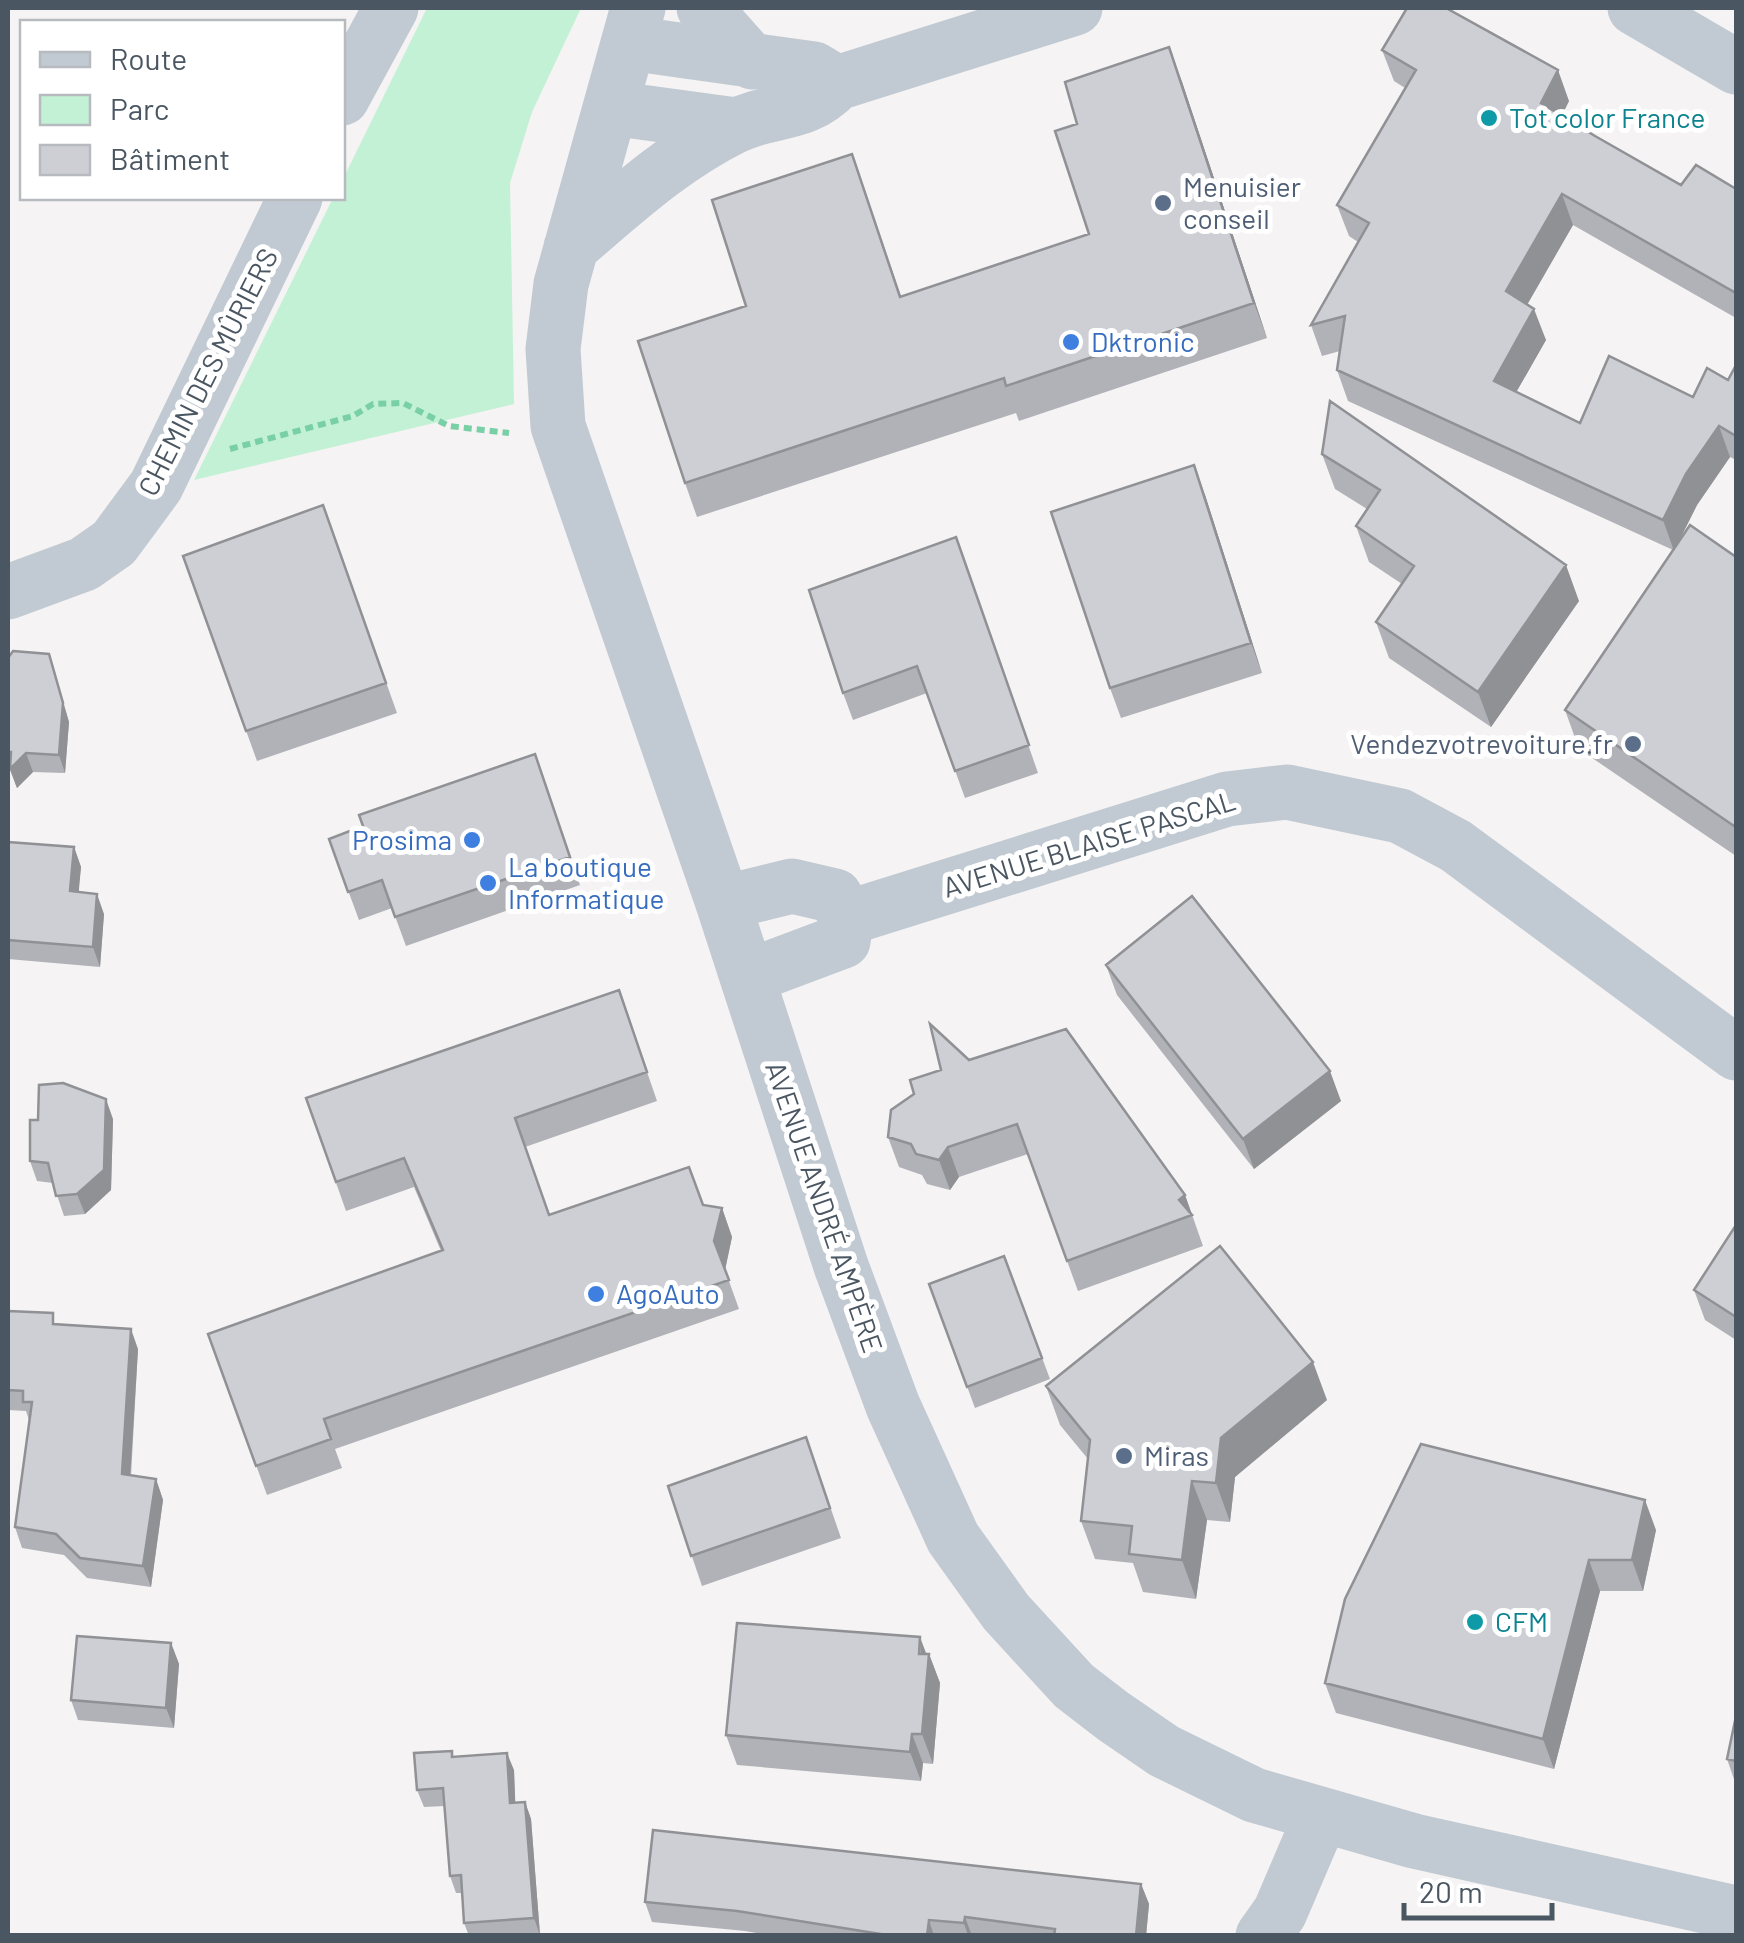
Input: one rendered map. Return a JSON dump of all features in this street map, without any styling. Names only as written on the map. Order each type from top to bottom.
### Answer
[{"type":"street","points":[[345,92],[390,8]]},
{"type":"street","points":[[704,8],[752,62]]},
{"type":"street","points":[[1635,8],[1736,67]]},
{"type":"street","points":[[571,246],[662,168],[736,125],[817,104],[837,83],[1051,11]]},
{"type":"street","points":[[633,25],[752,62],[814,69],[837,83]]},
{"type":"street","name":"AVENUE ANDRÉ AMPÈRE","points":[[633,25],[560,284],[554,349],[558,426],[723,903],[841,1266],[893,1406],[953,1538],[1006,1612],[1074,1686],[1164,1751],[1254,1795],[1321,1816],[1736,1913]]},
{"type":"street","points":[[611,108],[736,125]]},
{"type":"street","name":"CHEMIN DES MÛRIERS","points":[[8,592],[84,564],[114,543],[166,466],[294,200]]},
{"type":"street","name":"AVENUE BLAISE PASCAL","points":[[846,918],[1227,799],[1287,792],[1400,816],[1456,846],[1736,1053]]},
{"type":"street","points":[[723,903],[792,886],[835,896],[846,918],[843,941],[746,977]]},
{"type":"street","points":[[1263,1936],[1294,1883],[1321,1816]]},
{"type":"path","points":[[166,466],[352,416],[374,404],[403,403],[449,426],[506,434],[558,426]]},
{"type":"green space","points":[[427,8],[581,8],[532,112],[510,183],[514,404],[194,480],[332,200],[345,200],[345,175]]},
{"type":"building","points":[[1407,8],[1446,8],[1558,70],[1541,103],[1681,185],[1696,165],[1736,189],[1736,293],[1562,194],[1506,291],[1534,309],[1494,381],[1580,423],[1609,356],[1693,397],[1707,368],[1728,380],[1736,365],[1736,436],[1719,426],[1686,474],[1663,520],[1337,370],[1345,316],[1311,325],[1369,223],[1337,205],[1416,70],[1382,50]]},
{"type":"building","points":[[1169,47],[1254,303],[1006,386],[1004,378],[685,483],[638,341],[746,306],[712,200],[852,154],[900,297],[1089,234],[1055,131],[1077,124],[1065,82]]},
{"type":"building","points":[[1330,401],[1566,565],[1478,692],[1376,622],[1414,566],[1356,526],[1380,490],[1322,454]]},
{"type":"building","points":[[1194,465],[1251,643],[1110,688],[1051,512]]},
{"type":"building","points":[[323,505],[386,683],[246,731],[183,556]]},
{"type":"building","points":[[1690,525],[1736,557],[1734,826],[1565,710]]},
{"type":"building","points":[[956,537],[1029,745],[955,771],[917,666],[843,693],[809,590]]},
{"type":"building","points":[[13,651],[49,654],[63,703],[59,755],[26,753],[10,769],[8,658]]},
{"type":"building","points":[[535,754],[570,857],[395,917],[382,880],[348,892],[329,839],[363,826],[359,815]]},
{"type":"building","points":[[8,842],[74,847],[70,891],[97,894],[93,947],[8,940]]},
{"type":"building","points":[[1192,896],[1330,1071],[1243,1139],[1106,965]]},
{"type":"building","points":[[619,990],[647,1072],[515,1118],[549,1215],[689,1167],[703,1205],[722,1208],[714,1241],[729,1280],[324,1419],[331,1439],[256,1466],[208,1334],[443,1250],[404,1158],[336,1182],[306,1098]]},
{"type":"building","points":[[930,1024],[969,1060],[1066,1029],[1185,1195],[1179,1200],[1192,1215],[1067,1261],[1017,1124],[948,1147],[939,1160],[916,1154],[911,1144],[888,1137],[891,1110],[914,1094],[910,1080],[941,1070]]},
{"type":"building","points":[[63,1083],[106,1099],[104,1170],[77,1194],[56,1196],[48,1163],[30,1161],[30,1120],[38,1120],[39,1085]]},
{"type":"building","points":[[1736,1225],[1736,1317],[1694,1290]]},
{"type":"building","points":[[1220,1246],[1313,1362],[1221,1438],[1216,1483],[1192,1481],[1182,1560],[1129,1554],[1132,1526],[1081,1521],[1090,1440],[1046,1386]]},
{"type":"building","points":[[1004,1256],[1042,1358],[967,1387],[929,1284]]},
{"type":"building","points":[[8,1311],[53,1313],[53,1324],[131,1329],[122,1474],[156,1479],[143,1566],[80,1558],[56,1534],[15,1527],[32,1402],[23,1402],[23,1391],[8,1390]]},
{"type":"building","points":[[806,1437],[830,1508],[691,1556],[668,1486]]},
{"type":"building","name":"CFM","points":[[1421,1444],[1645,1500],[1632,1560],[1589,1560],[1543,1739],[1325,1683],[1345,1599]]},
{"type":"building","points":[[737,1623],[920,1637],[919,1654],[929,1654],[922,1734],[912,1734],[910,1752],[726,1735]]},
{"type":"building","points":[[77,1636],[171,1643],[166,1708],[71,1700]]},
{"type":"building","points":[[1736,1716],[1736,1761],[1727,1759]]},
{"type":"building","points":[[452,1751],[452,1757],[507,1753],[510,1803],[525,1802],[534,1918],[464,1923],[461,1875],[450,1876],[443,1788],[417,1790],[414,1753]]},
{"type":"building","points":[[653,1830],[1141,1884],[1136,1936],[1054,1936],[1055,1929],[965,1917],[964,1923],[929,1920],[927,1936],[893,1936],[737,1911],[645,1902]]},
{"type":"place","name":"Tot color France","points":[[1489,118]]},
{"type":"place","name":"Menuisier conseil","points":[[1163,203]]},
{"type":"place","name":"Dktronic","points":[[1071,342]]},
{"type":"place","name":"Vendezvotrevoiture.fr","points":[[1633,744]]},
{"type":"place","name":"Prosima","points":[[472,840]]},
{"type":"place","name":"La boutique Informatique","points":[[488,883]]},
{"type":"place","name":"AgoAuto","points":[[596,1294]]},
{"type":"place","name":"Miras","points":[[1124,1456]]},
{"type":"place","name":"CFM","points":[[1475,1622]]}]
